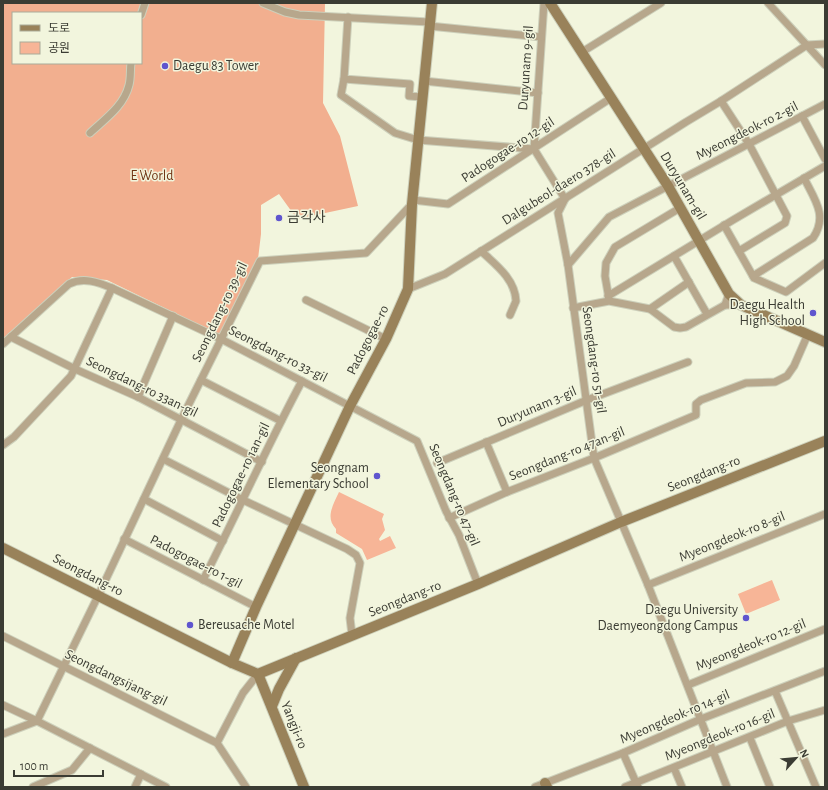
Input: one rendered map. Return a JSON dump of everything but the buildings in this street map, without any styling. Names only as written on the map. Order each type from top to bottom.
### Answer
[{"type":"street","points":[[263,3],[285,12],[299,15],[348,17],[429,24],[541,37]]},
{"type":"street","name":"Padogogae-ro","points":[[232,663],[294,525],[350,406],[386,339],[408,289],[418,140],[432,3]]},
{"type":"street","name":"Duryunam 9-gil","points":[[534,149],[544,3]]},
{"type":"street","name":"Duryunam-gil","points":[[550,3],[668,186],[729,294],[741,305],[825,342]]},
{"type":"street","points":[[582,52],[661,3]]},
{"type":"street","points":[[768,3],[825,65]]},
{"type":"street","points":[[348,17],[344,78],[341,95],[395,134],[418,140],[534,149],[565,198]]},
{"type":"street","name":"Dalgubeol-daero 378-gil","points":[[408,289],[445,274],[721,101],[807,45],[825,44]]},
{"type":"street","points":[[90,133],[122,101],[129,85],[131,64]]},
{"type":"street","points":[[344,78],[410,84],[409,96],[422,97]]},
{"type":"street","points":[[424,81],[538,92]]},
{"type":"street","name":"Padogogae-ro 12-gil","points":[[413,202],[448,204],[611,98]]},
{"type":"street","points":[[721,101],[749,144],[777,194],[787,216],[785,223],[739,251]]},
{"type":"street","name":"Myeongdeok-ro 2-gil","points":[[568,265],[609,217],[825,104]]},
{"type":"street","points":[[802,116],[825,159]]},
{"type":"street","points":[[573,308],[609,299],[699,240],[825,166]]},
{"type":"street","points":[[753,276],[822,231],[820,209],[804,178]]},
{"type":"street","name":"Seongdang-ro 51-gil","points":[[565,198],[558,213],[568,265],[594,458],[648,585],[727,787]]},
{"type":"street","name":"Seongdang-ro 39-gil","points":[[37,721],[181,420],[260,262],[366,253],[413,202]]},
{"type":"street","points":[[609,299],[605,276],[606,263],[615,247],[680,208]]},
{"type":"street","points":[[724,225],[754,278],[786,292],[825,263]]},
{"type":"street","points":[[481,251],[507,275],[510,281],[516,301],[510,315]]},
{"type":"street","points":[[674,256],[707,314]]},
{"type":"street","name":"Seongdang-ro 33-gil","points":[[3,344],[62,290],[74,282],[89,281],[112,288],[173,316],[221,339],[350,406]]},
{"type":"street","points":[[650,309],[689,282]]},
{"type":"street","points":[[3,446],[19,432],[71,376],[112,288]]},
{"type":"street","points":[[725,305],[729,294]]},
{"type":"street","points":[[609,299],[650,309],[674,326],[680,328],[686,327],[725,305],[741,305]]},
{"type":"street","points":[[306,300],[386,339]]},
{"type":"street","points":[[138,397],[173,316]]},
{"type":"street","name":"Seongdang-ro 47an-gil","points":[[449,518],[506,492],[594,458],[696,415],[696,404],[701,400],[746,383],[775,382],[787,376],[794,366],[808,334]]},
{"type":"street","name":"Seongdang-ro 33an-gil","points":[[11,337],[75,369],[138,397],[262,462]]},
{"type":"street","name":"Duryunam 3-gil","points":[[436,463],[587,400],[688,362]]},
{"type":"street","name":"Seongdang-ro 39-gil","points":[[201,380],[281,420]]},
{"type":"street","name":"Padogogae-ro 1an-gil","points":[[203,580],[262,462],[281,420],[302,381]]},
{"type":"street","name":"Seongdang-ro 47-gil","points":[[350,406],[417,441],[449,518],[459,535],[478,584]]},
{"type":"street","name":"Seongdang-ro","points":[[3,548],[232,663],[258,674],[478,584],[621,522],[825,441]]},
{"type":"street","name":"Duryunam 3-gil","points":[[486,442],[506,492]]},
{"type":"street","points":[[163,459],[294,525],[347,549],[359,559],[360,563],[350,618],[352,636]]},
{"type":"street","points":[[425,461],[436,463],[431,474]]},
{"type":"street","points":[[144,499],[223,541]]},
{"type":"street","name":"Myeongdeok-ro 8-gil","points":[[648,585],[825,514]]},
{"type":"street","name":"Padogogae-ro 1-gil","points":[[124,539],[256,608]]},
{"type":"street","name":"Myeongdeok-ro 12-gil","points":[[688,685],[825,630]]},
{"type":"street","name":"Seongdangsijang-gil","points":[[3,636],[217,743]]},
{"type":"street","points":[[272,706],[279,689],[296,658]]},
{"type":"street","name":"Myeongdeok-ro 14-gil","points":[[535,787],[546,785],[701,719],[825,671]]},
{"type":"street","points":[[246,787],[217,743],[243,693],[258,674]]},
{"type":"street","name":"Yangji-ro","points":[[258,674],[304,787]]},
{"type":"street","points":[[775,691],[816,787]]},
{"type":"street","points":[[3,705],[166,787]]},
{"type":"street","name":"Myeongdeok-ro 16-gil","points":[[625,787],[638,785],[674,768],[750,738],[788,721],[825,710]]},
{"type":"street","points":[[3,734],[37,721]]},
{"type":"street","points":[[750,738],[770,787]]},
{"type":"street","points":[[33,787],[72,770],[90,748]]},
{"type":"street","points":[[623,753],[638,785]]},
{"type":"street","points":[[674,768],[682,787]]},
{"type":"street","points":[[135,787],[142,774]]},
{"type":"green space","name":"E World","points":[[3,3],[325,3],[323,103],[340,136],[358,206],[297,219],[279,194],[261,205],[261,234],[258,259],[220,335],[107,280],[72,277],[3,340]]},
{"type":"green space","points":[[339,492],[384,514],[382,519],[385,530],[379,539],[380,541],[390,536],[396,548],[367,560],[362,549],[336,533],[336,529],[331,520],[331,511]]},
{"type":"green space","points":[[772,580],[780,600],[746,614],[738,594]]},
{"type":"place","name":"Daegu 83 Tower","points":[[165,66]]},
{"type":"place","name":"금각사","points":[[279,218]]},
{"type":"place","name":"Daegu Health High School","points":[[813,313]]},
{"type":"place","name":"Seongnam Elementary School","points":[[377,476]]},
{"type":"place","name":"Daegu University Daemyeongdong Campus","points":[[746,618]]},
{"type":"place","name":"Bereusache Motel","points":[[190,625]]}]
